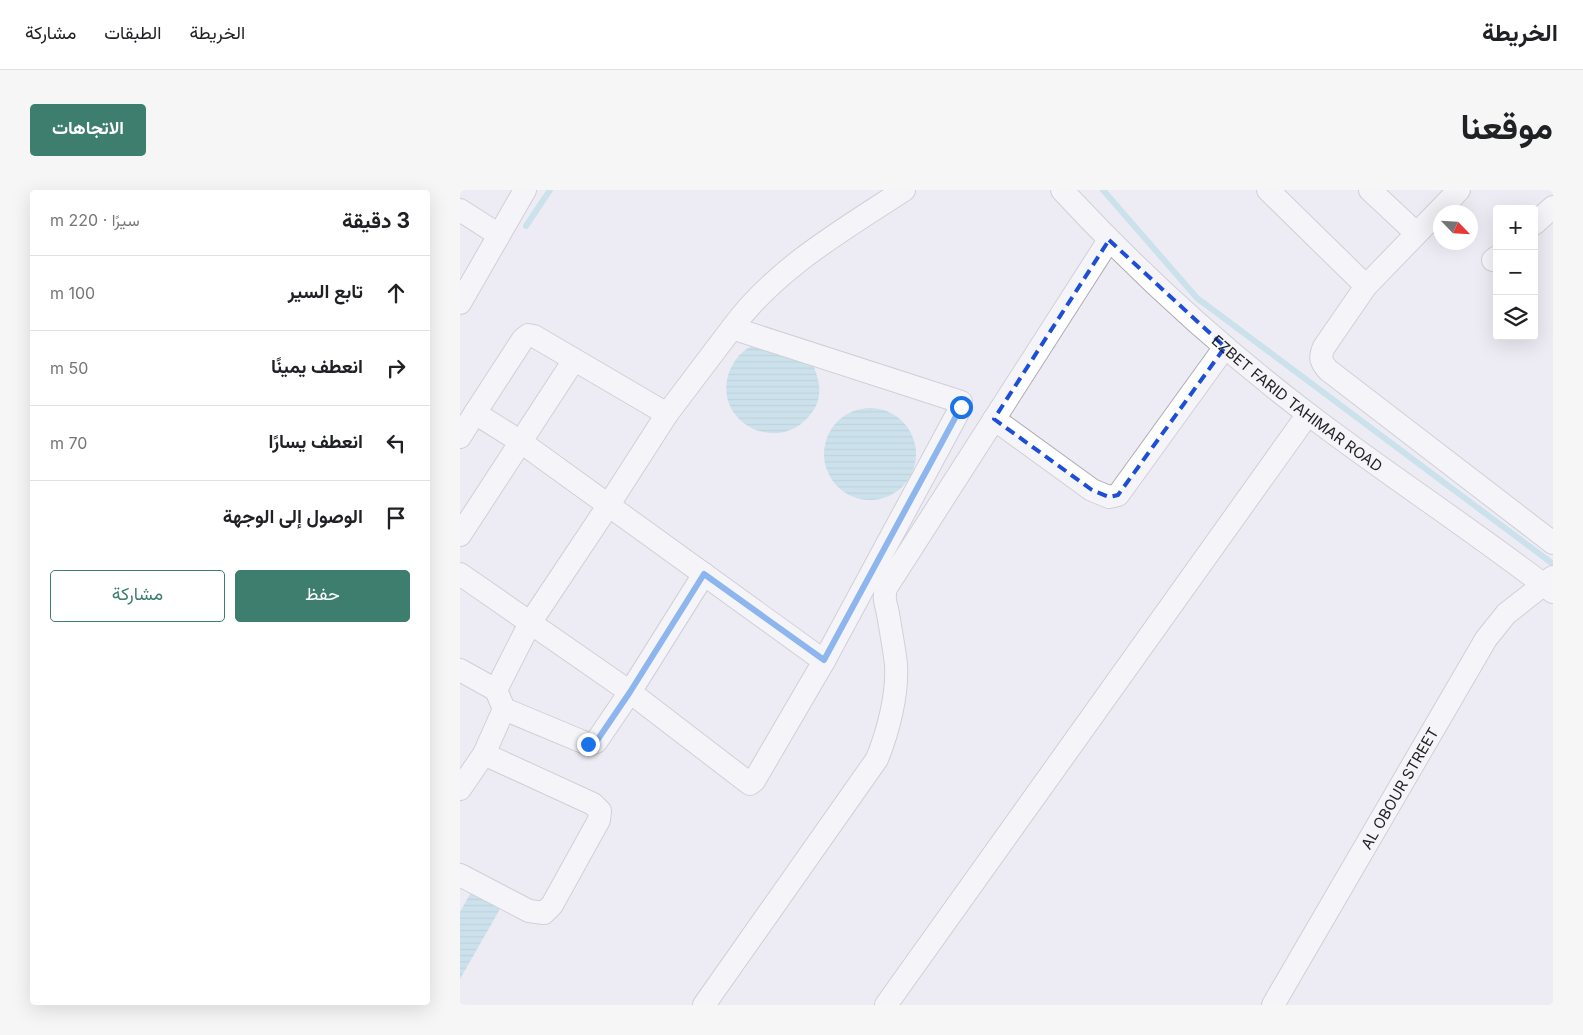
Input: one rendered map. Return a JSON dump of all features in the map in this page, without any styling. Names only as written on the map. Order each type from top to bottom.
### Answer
[{"type":"street","points":[[460,302],[525,190]]},
{"type":"street","points":[[460,789],[484,754],[500,700],[530,622],[667,414],[755,300],[793,265],[830,238],[904,190]]},
{"type":"street","name":"EZBET FARID TAHIMAR ROAD","points":[[1062,190],[1109,240],[1224,347],[1308,414],[1550,584]]},
{"type":"street","points":[[1268,190],[1366,286]]},
{"type":"street","points":[[1370,190],[1416,233]]},
{"type":"street","points":[[1459,190],[1366,286],[1324,348],[1320,355],[1321,362],[1328,370],[1553,543]]},
{"type":"street","points":[[1538,220],[1553,207]]},
{"type":"street","points":[[460,210],[499,234]]},
{"type":"street","points":[[704,1005],[876,759],[885,739],[893,700],[896,666],[888,610],[884,601],[886,588],[1109,240]]},
{"type":"street","points":[[460,574],[630,692],[750,784],[754,781],[824,660],[962,404],[958,400],[732,328]]},
{"type":"street","points":[[460,437],[522,339],[528,335],[534,336],[667,414]]},
{"type":"street","points":[[994,419],[1092,490],[1110,497],[1118,495],[1224,347]]},
{"type":"street","points":[[460,535],[574,360]]},
{"type":"street","points":[[475,413],[521,442],[824,660]]},
{"type":"street","points":[[886,1005],[1308,414]]},
{"type":"street","points":[[460,670],[500,700],[588,744],[592,744],[596,742],[630,692],[704,574]]},
{"type":"street","name":"AL OBOUR STREET","points":[[1273,1005],[1486,639],[1506,614],[1550,584]]},
{"type":"street","points":[[460,875],[529,911],[544,913],[552,905],[599,820],[600,811],[593,804],[484,754]]},
{"type":"highlighted area","points":[[1109,240],[1225,347],[1118,495],[1109,497],[1092,490],[994,419]]},
{"type":"water","points":[[756,344],[811,361],[816,373],[819,392],[813,411],[799,425],[784,432],[767,433],[752,428],[739,418],[730,405],[726,389],[730,370],[735,360],[746,349]]},
{"type":"water","points":[[861,408],[879,408],[896,415],[909,428],[916,445],[916,463],[909,480],[896,493],[879,500],[861,500],[844,493],[831,480],[824,463],[824,445],[831,428],[844,415]]},
{"type":"water","points":[[479,878],[508,895],[460,979],[460,912]]},
{"type":"waterway","points":[[526,226],[550,190]]},
{"type":"waterway","points":[[1103,190],[1197,298],[1553,564]]},
{"type":"route","points":[[588,744],[596,742],[630,692],[704,574],[824,660],[961,407]]}]
